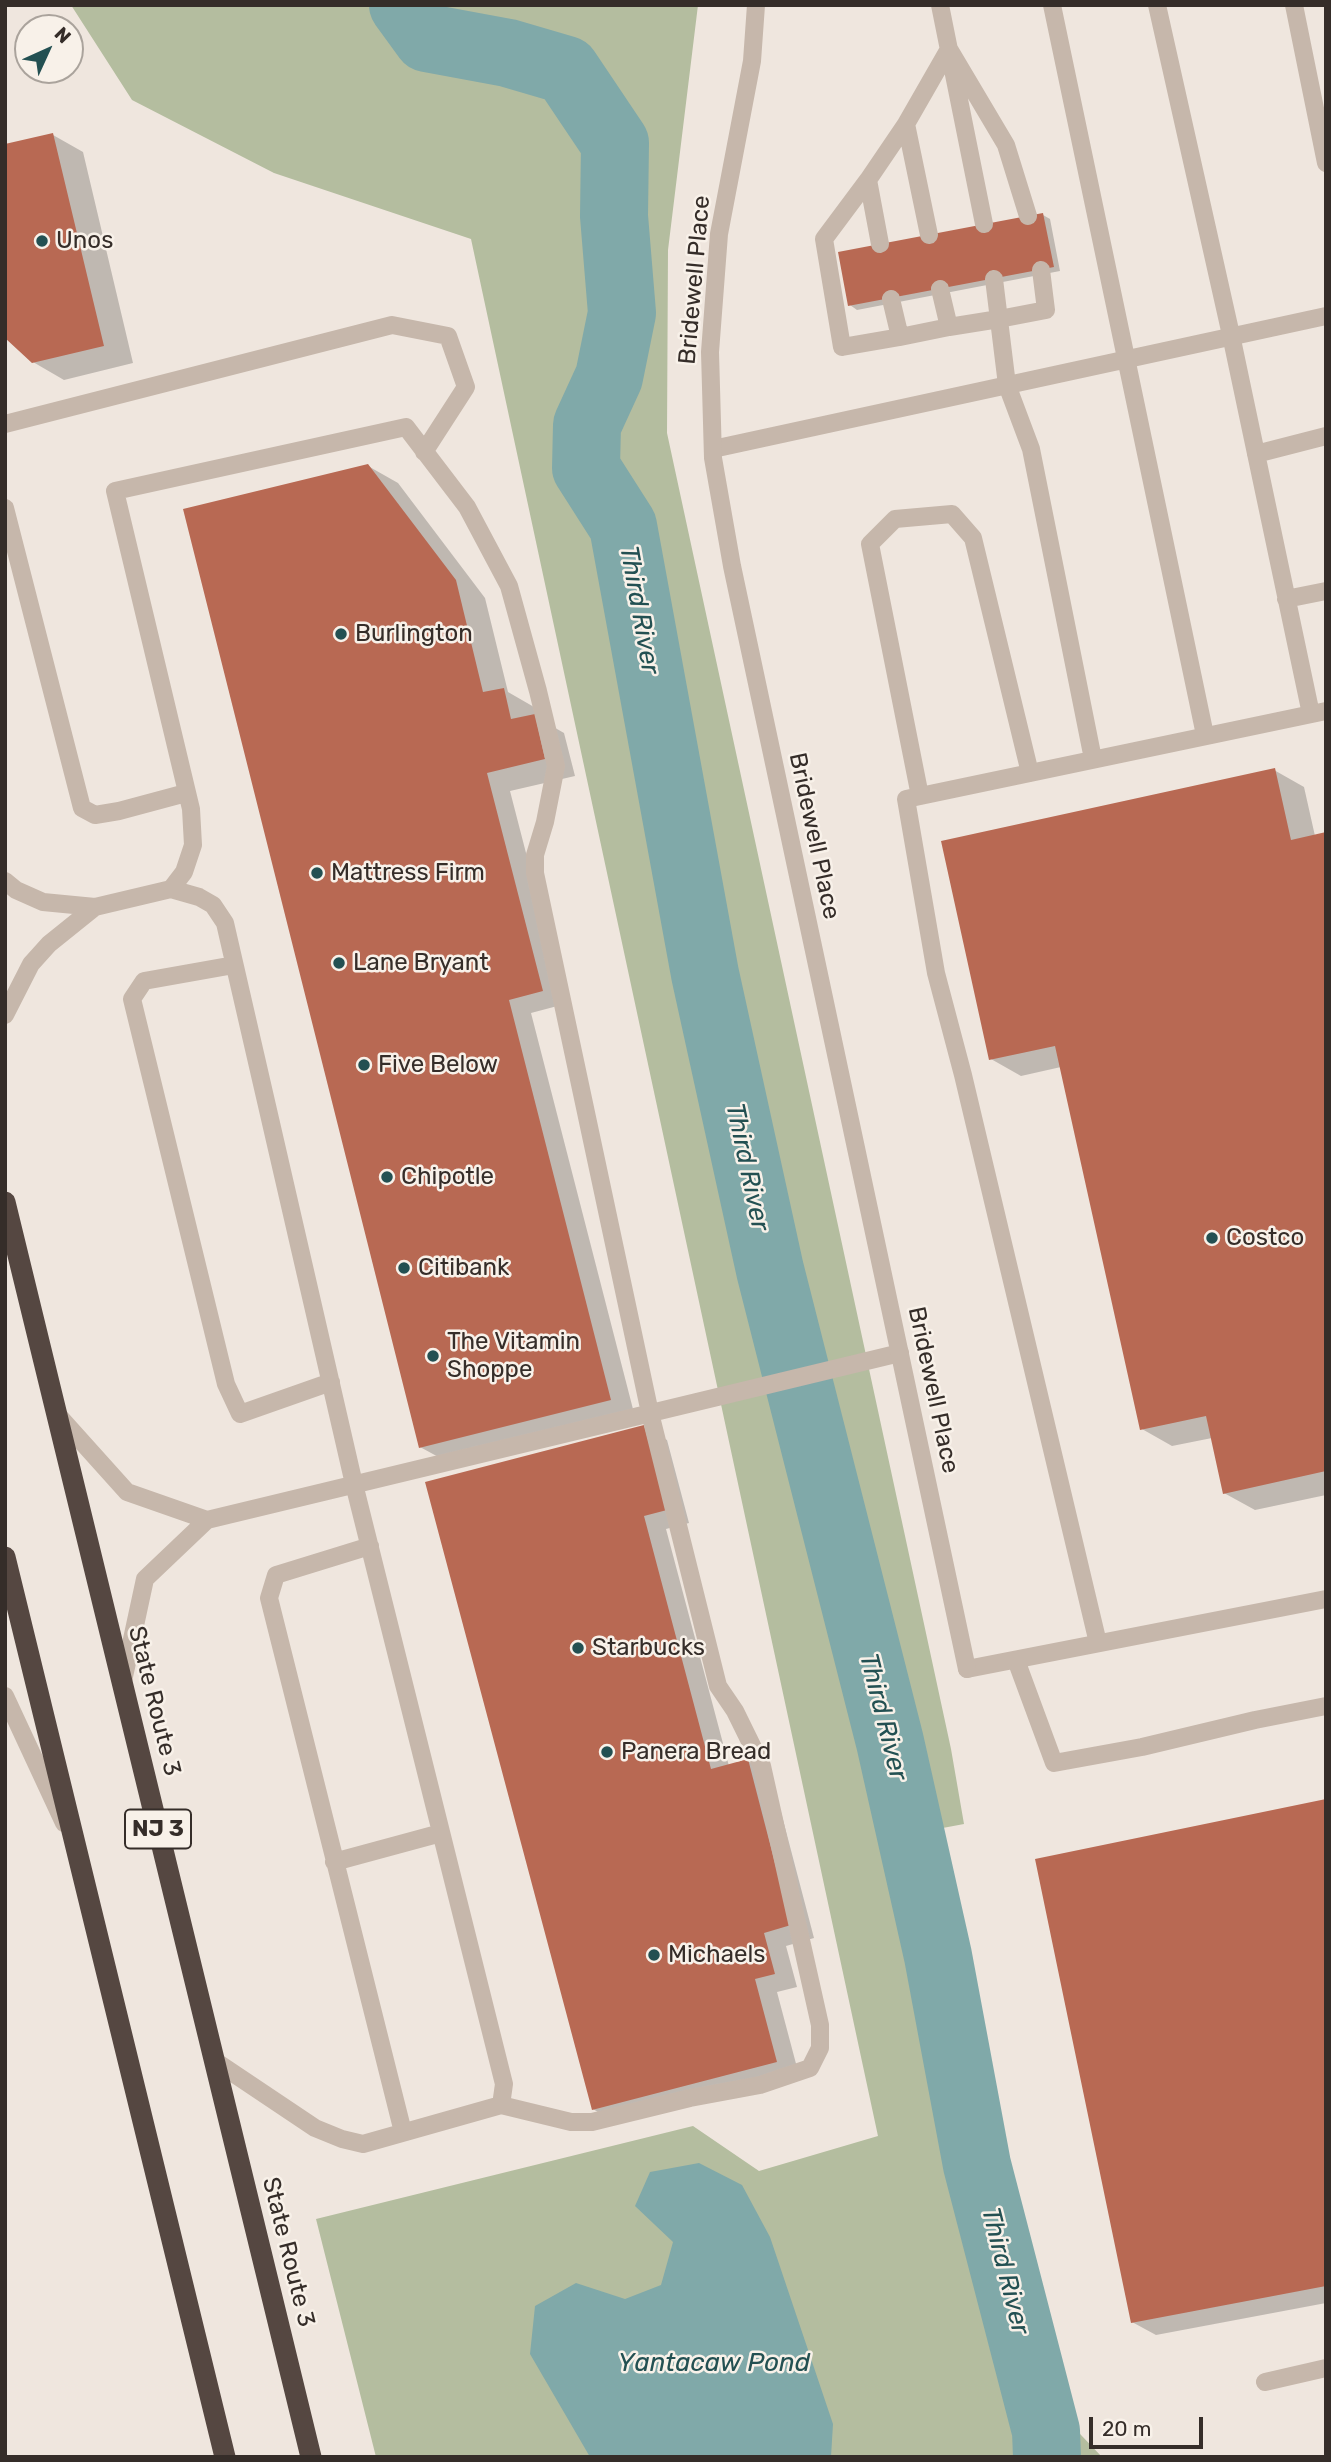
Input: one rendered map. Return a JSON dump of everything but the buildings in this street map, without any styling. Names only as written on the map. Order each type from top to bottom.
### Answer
[{"type":"highway","name":"State Route 3","points":[[5,1202],[312,2457]]},
{"type":"highway","points":[[5,1557],[225,2457]]},
{"type":"street","name":"Bridewell Place","points":[[755,5],[752,61],[719,234],[709,352],[712,449],[732,566],[967,1670],[1016,1660]]},
{"type":"street","points":[[940,5],[984,224]]},
{"type":"street","points":[[1052,5],[1205,736]]},
{"type":"street","points":[[1098,1643],[964,1075],[936,973],[905,799],[1318,712],[1286,598],[1231,335],[1157,5]]},
{"type":"street","points":[[1294,5],[1326,163]]},
{"type":"street","points":[[949,50],[906,124],[824,239],[842,347],[1046,310],[1041,270]]},
{"type":"street","points":[[949,50],[1006,145],[1028,216]]},
{"type":"street","points":[[906,124],[929,235]]},
{"type":"street","points":[[868,180],[880,244]]},
{"type":"street","points":[[994,279],[1007,385],[1031,449],[1093,759]]},
{"type":"street","points":[[940,289],[949,327]]},
{"type":"street","points":[[891,299],[900,337]]},
{"type":"street","points":[[712,449],[1326,316]]},
{"type":"street","points":[[5,424],[392,326],[448,336],[466,387],[424,452]]},
{"type":"street","points":[[171,889],[184,872],[193,845],[191,809],[115,491],[406,427],[467,507],[509,586],[556,766],[545,822],[535,855],[535,873],[650,1413],[718,1686],[735,1711],[762,1766],[820,2025],[820,2048],[810,2068],[760,2085],[690,2098],[592,2122],[571,2122],[501,2105],[363,2144],[314,2128],[215,2061]]},
{"type":"street","points":[[1256,454],[1326,436]]},
{"type":"street","points":[[5,508],[82,808],[95,815],[187,793]]},
{"type":"street","points":[[919,796],[870,544],[895,519],[952,514],[973,538],[1030,773]]},
{"type":"street","points":[[1286,598],[1326,591]]},
{"type":"street","points":[[5,881],[16,890],[43,902],[70,906],[95,907],[171,889],[199,897],[213,905],[225,923],[354,1485],[504,2084],[501,2105]]},
{"type":"street","points":[[5,1014],[31,964],[48,944],[95,907]]},
{"type":"street","points":[[234,965],[145,981],[132,999],[226,1384],[240,1414],[331,1382]]},
{"type":"street","points":[[123,1684],[145,1578],[207,1520],[900,1353]]},
{"type":"street","points":[[57,1413],[127,1492],[207,1520]]},
{"type":"street","points":[[370,1546],[276,1575],[269,1598],[403,2132]]},
{"type":"street","points":[[1326,1599],[1016,1660],[1054,1763],[1142,1747],[1326,1706]]},
{"type":"street","points":[[5,1696],[78,1856]]},
{"type":"street","points":[[334,1862],[441,1833]]},
{"type":"street","points":[[1265,2382],[1326,2368]]},
{"type":"green space","points":[[71,5],[698,5],[668,250],[667,433],[951,1749],[964,1824],[932,1830],[1061,2414],[1102,2457],[376,2457],[316,2219],[693,2126],[759,2171],[878,2136],[471,239],[274,173],[132,100],[84,25],[84,14],[77,14]]},
{"type":"water","name":"Yantacaw Pond","points":[[699,2163],[742,2185],[770,2237],[833,2424],[831,2457],[590,2457],[530,2354],[535,2306],[576,2283],[625,2299],[661,2285],[673,2242],[635,2206],[650,2172]]},
{"type":"waterway","name":"Third River","points":[[403,5],[427,38],[508,53],[566,70],[615,143],[614,216],[622,313],[609,377],[587,425],[586,468],[623,526],[705,974],[770,1270],[890,1742],[938,1956],[977,2165],[1046,2431],[1047,2457]]},
{"type":"place","name":"Unos","points":[[42,241]]},
{"type":"place","name":"Burlington","points":[[341,634]]},
{"type":"place","name":"Mattress Firm","points":[[317,873]]},
{"type":"place","name":"Lane Bryant","points":[[339,963]]},
{"type":"place","name":"Five Below","points":[[364,1065]]},
{"type":"place","name":"Chipotle","points":[[387,1177]]},
{"type":"place","name":"Costco","points":[[1212,1238]]},
{"type":"place","name":"Citibank","points":[[404,1268]]},
{"type":"place","name":"The Vitamin Shoppe","points":[[433,1356]]},
{"type":"place","name":"Starbucks","points":[[578,1648]]},
{"type":"place","name":"Panera Bread","points":[[607,1752]]},
{"type":"place","name":"Michaels","points":[[654,1955]]}]
